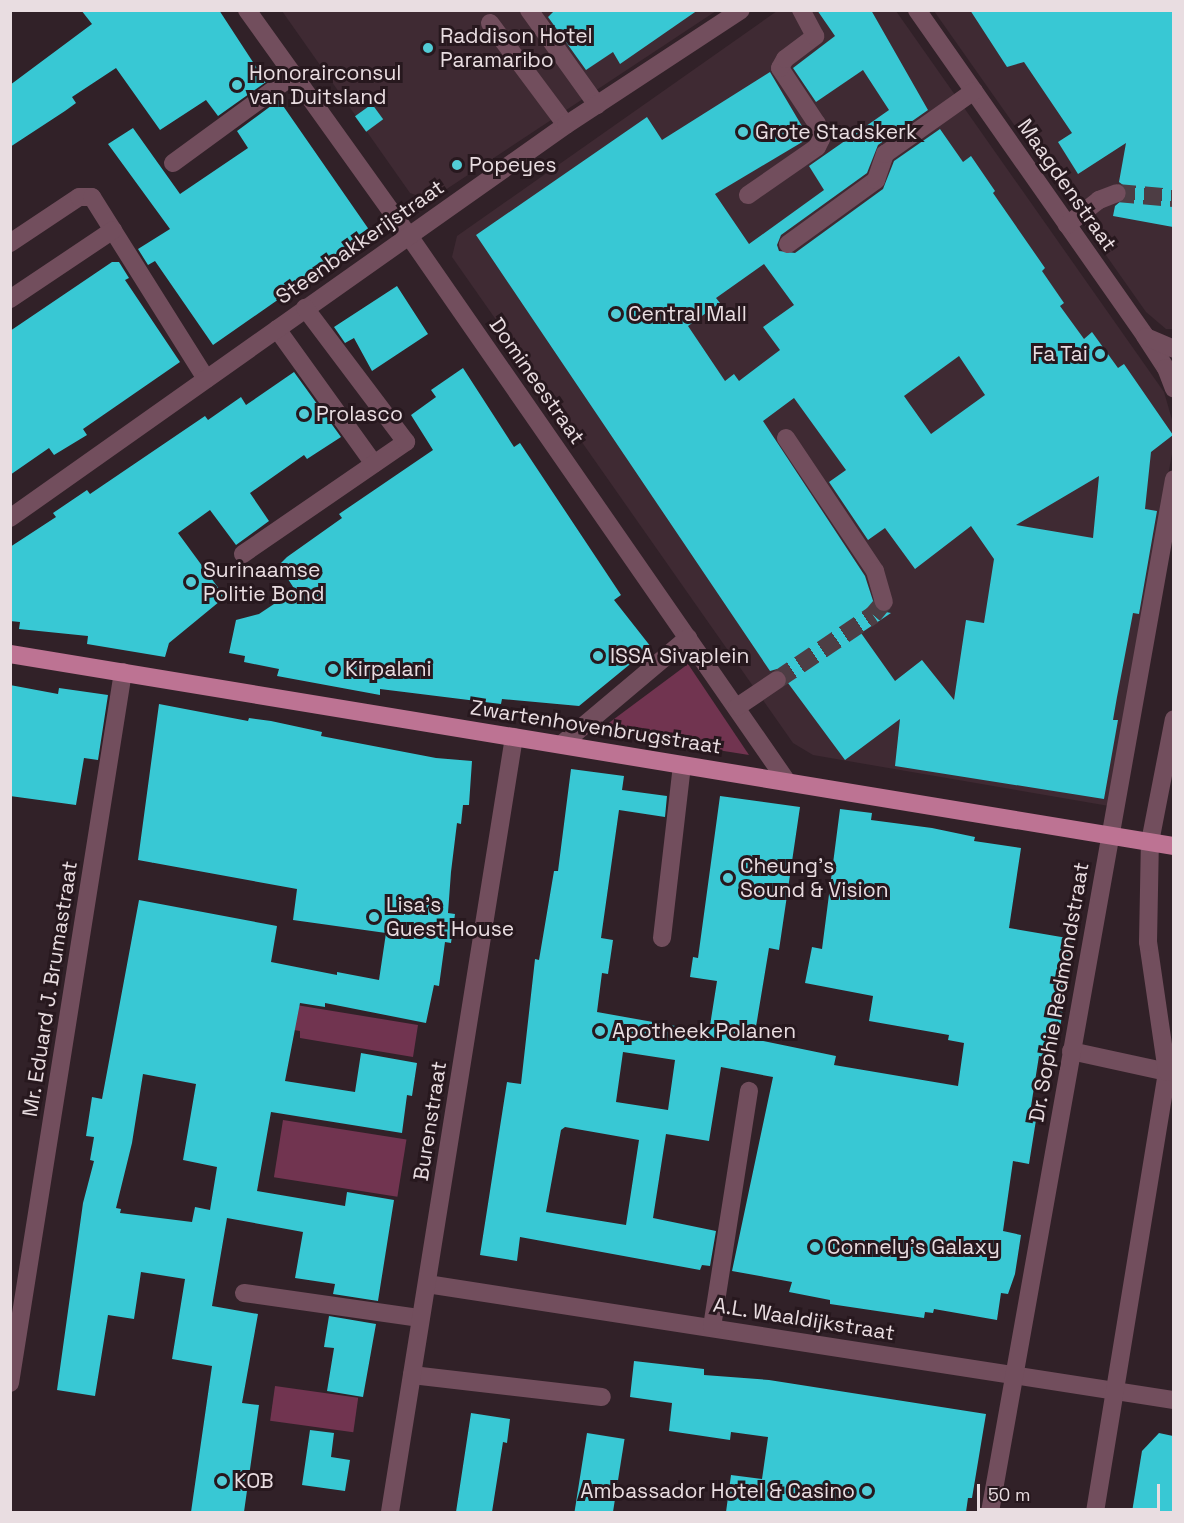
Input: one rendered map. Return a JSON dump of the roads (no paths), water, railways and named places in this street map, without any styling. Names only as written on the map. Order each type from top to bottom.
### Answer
[{"type":"main road","name":"Zwartenhovenbrugstraat","points":[[10,654],[682,765],[786,780],[1173,846]]},
{"type":"street","name":"Domineestraat","points":[[247,10],[291,77],[409,236],[786,780]]},
{"type":"street","points":[[529,10],[597,105]]},
{"type":"street","name":"Steenbakkerijstraat","points":[[10,518],[566,125],[741,10]]},
{"type":"street","points":[[748,195],[817,147],[821,140],[817,124],[780,68],[785,59],[815,36],[801,10]]},
{"type":"street","name":"Maagdenstraat","points":[[917,10],[1145,336],[1166,368],[1173,389]]},
{"type":"street","points":[[490,22],[566,125]]},
{"type":"street","points":[[172,163],[291,77]]},
{"type":"street","points":[[788,244],[876,180],[885,154],[974,91]]},
{"type":"street","points":[[1067,225],[1099,200],[1117,193]]},
{"type":"street","points":[[10,243],[87,195],[92,197],[206,379]]},
{"type":"street","points":[[10,299],[113,230]]},
{"type":"street","points":[[243,554],[406,442],[404,435],[305,308]]},
{"type":"street","points":[[276,329],[375,464]]},
{"type":"street","points":[[1145,336],[1173,349]]},
{"type":"street","points":[[786,438],[875,571],[884,602]]},
{"type":"street","name":"Dr. Sophie Redmondstraat","points":[[990,1512],[1012,1373],[1173,479]]},
{"type":"street","points":[[562,744],[563,739],[688,638]]},
{"type":"street","name":"Mr. Eduard J. Brumastraat","points":[[10,1383],[123,672]]},
{"type":"street","points":[[736,707],[777,680]]},
{"type":"street","points":[[1095,1512],[1167,1115],[1167,1072],[1148,942],[1150,842],[1173,719]]},
{"type":"street","name":"Burenstraat","points":[[390,1512],[514,737]]},
{"type":"street","points":[[662,938],[682,765]]},
{"type":"street","points":[[1071,1051],[1167,1072]]},
{"type":"street","points":[[712,1328],[749,1091]]},
{"type":"street","name":"A.L. Waaldijkstraat","points":[[427,1284],[1012,1373],[1173,1400]]},
{"type":"street","points":[[244,1293],[420,1318]]},
{"type":"street","points":[[412,1375],[603,1397]]},
{"type":"tunnel","points":[[1117,193],[1174,198]]},
{"type":"tunnel","points":[[777,680],[873,615],[884,602]]},
{"type":"place","name":"Raddison Hotel Paramaribo","points":[[428,48]]},
{"type":"place","name":"Honorairconsul van Duitsland","points":[[237,85]]},
{"type":"place","name":"Grote Stadskerk","points":[[743,132]]},
{"type":"place","name":"Popeyes","points":[[457,165]]},
{"type":"place","name":"Central Mall","points":[[616,314]]},
{"type":"place","name":"Fa Tai","points":[[1100,354]]},
{"type":"place","name":"Prolasco","points":[[304,414]]},
{"type":"place","name":"Surinaamse Politie Bond","points":[[191,582]]},
{"type":"place","name":"ISSA Sivaplein","points":[[598,656]]},
{"type":"place","name":"Kirpalani","points":[[333,669]]},
{"type":"place","name":"Cheung's Sound & Vision","points":[[728,878]]},
{"type":"place","name":"Lisa's Guest House","points":[[374,917]]},
{"type":"place","name":"Apotheek Polanen","points":[[600,1031]]},
{"type":"place","name":"Connely's Galaxy","points":[[815,1247]]},
{"type":"place","name":"KOB","points":[[222,1481]]},
{"type":"place","name":"Ambassador Hotel & Casino","points":[[867,1491]]}]
